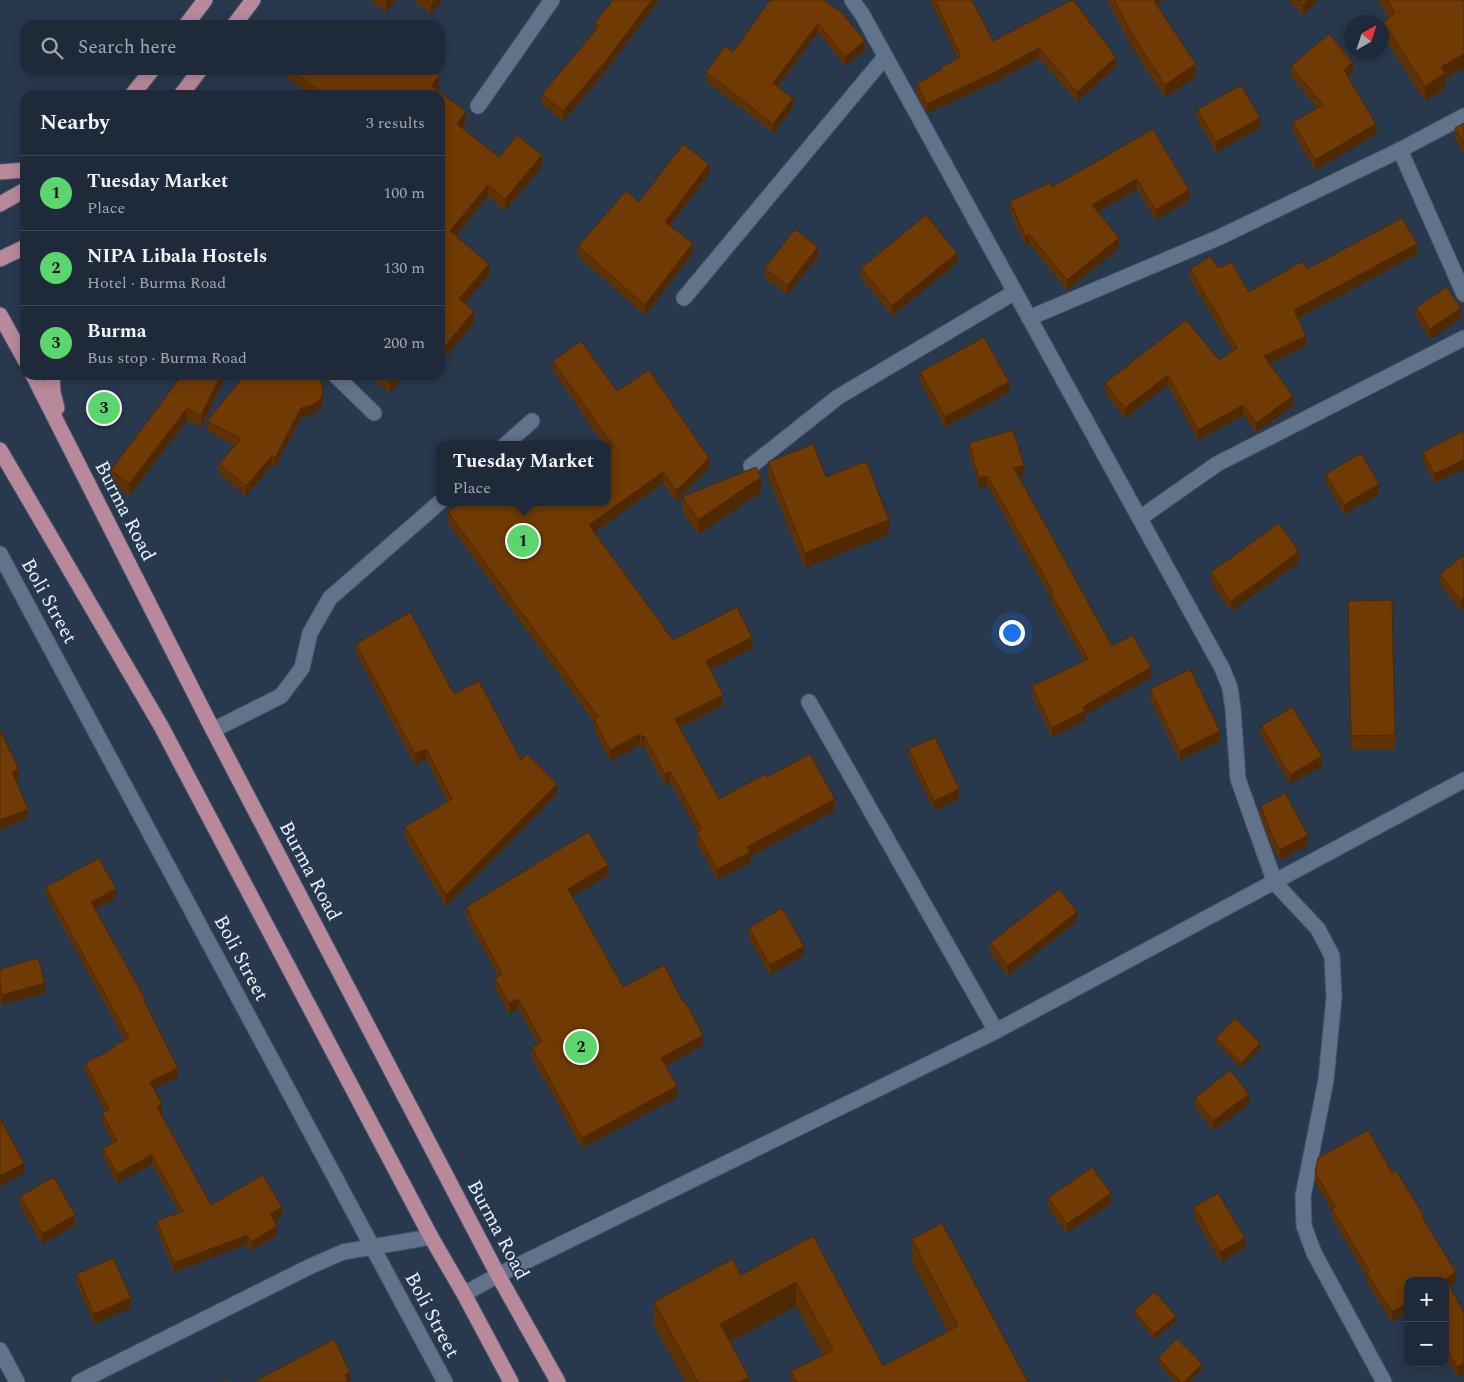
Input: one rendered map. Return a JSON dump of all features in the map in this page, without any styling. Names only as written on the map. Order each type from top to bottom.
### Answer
[{"type":"main road","points":[[190,20],[205,0]]},
{"type":"main road","points":[[238,20],[253,0]]},
{"type":"main road","points":[[136,90],[148,75]]},
{"type":"main road","points":[[185,90],[196,75]]},
{"type":"main road","points":[[0,172],[20,170]]},
{"type":"main road","points":[[0,204],[20,193]]},
{"type":"main road","points":[[0,259],[20,249]]},
{"type":"main road","points":[[0,315],[20,351]]},
{"type":"main road","name":"Burma Road","points":[[36,380],[213,730],[498,1275],[558,1382]]},
{"type":"main road","points":[[52,380],[53,392],[64,435]]},
{"type":"main road","points":[[0,450],[161,726],[431,1237],[511,1382]]},
{"type":"street","points":[[478,106],[552,0]]},
{"type":"street","points":[[852,0],[862,14],[1140,518],[1222,668],[1230,688],[1238,779],[1275,883],[1318,929],[1332,956],[1334,998],[1327,1071],[1303,1196],[1304,1226],[1314,1253],[1384,1382]]},
{"type":"street","points":[[684,298],[885,57]]},
{"type":"street","points":[[1029,318],[1220,237],[1400,150],[1464,116]]},
{"type":"street","points":[[1400,150],[1464,294]]},
{"type":"street","points":[[751,466],[838,397],[1015,292]]},
{"type":"street","points":[[1140,518],[1216,464],[1464,338]]},
{"type":"street","points":[[340,380],[374,413]]},
{"type":"street","points":[[510,441],[532,421]]},
{"type":"street","points":[[213,730],[281,696],[302,668],[310,633],[330,598],[436,505]]},
{"type":"street","name":"Boli Street","points":[[0,554],[445,1382]]},
{"type":"street","points":[[809,702],[996,1032]]},
{"type":"street","points":[[464,1294],[498,1275],[996,1032],[1464,780]]},
{"type":"street","points":[[79,1382],[311,1266],[343,1252],[431,1237]]},
{"type":"street","points":[[0,1350],[17,1382]]},
{"type":"building","points":[[425,0],[434,0],[431,4]]},
{"type":"building","points":[[613,0],[652,0],[604,63],[563,111],[542,94],[599,26],[595,23]]},
{"type":"building","points":[[770,0],[824,0],[842,13],[865,41],[845,57],[818,23],[773,83],[793,98],[773,124],[706,72],[725,46],[733,52]]},
{"type":"building","points":[[935,0],[972,0],[993,41],[1073,0],[1116,57],[1077,92],[1039,48],[993,73],[927,104],[917,84],[942,69],[941,67],[961,57]]},
{"type":"building","points":[[1114,0],[1155,0],[1196,64],[1165,85],[1136,41]]},
{"type":"building","points":[[1298,0],[1308,0],[1303,5]]},
{"type":"building","points":[[1387,0],[1464,0],[1464,54],[1441,67],[1445,73],[1425,87],[1389,31],[1389,18],[1395,13]]},
{"type":"building","points":[[1329,34],[1344,52],[1344,60],[1351,60],[1353,62],[1344,70],[1376,124],[1315,160],[1293,122],[1323,105],[1291,66]]},
{"type":"building","points":[[299,75],[439,76],[431,86],[437,90],[318,90]]},
{"type":"building","points":[[1241,85],[1260,118],[1216,142],[1197,110]]},
{"type":"building","points":[[445,96],[466,111],[457,124],[499,157],[517,135],[542,155],[505,199],[488,185],[450,231],[489,264],[459,299],[474,311],[445,346]]},
{"type":"building","points":[[1464,123],[1464,144],[1455,128]]},
{"type":"building","points":[[1153,129],[1189,190],[1156,210],[1137,179],[1092,205],[1119,238],[1067,280],[1029,234],[1025,236],[1010,201],[1050,183],[1052,187]]},
{"type":"building","points":[[683,144],[709,164],[665,222],[693,243],[645,305],[578,246],[626,191],[639,202]]},
{"type":"building","points":[[926,215],[957,253],[892,306],[861,268]]},
{"type":"building","points":[[1402,218],[1417,244],[1294,310],[1306,336],[1264,356],[1293,396],[1256,423],[1243,405],[1198,430],[1168,375],[1125,408],[1105,383],[1186,320],[1219,360],[1237,348],[1190,269],[1210,256],[1218,268],[1231,262],[1249,292],[1303,261],[1307,269]]},
{"type":"building","points":[[795,229],[818,247],[787,286],[765,268]]},
{"type":"building","points":[[1446,287],[1461,308],[1430,329],[1416,308]]},
{"type":"building","points":[[984,337],[1009,382],[945,417],[920,372]]},
{"type":"building","points":[[581,341],[617,391],[649,370],[709,458],[676,491],[663,472],[589,525],[673,640],[737,607],[752,637],[706,661],[723,695],[675,719],[719,799],[765,774],[767,777],[810,754],[835,799],[747,847],[750,852],[717,869],[697,832],[702,829],[670,771],[665,774],[644,736],[642,737],[640,734],[610,750],[594,719],[598,717],[448,512],[456,506],[611,506],[611,449],[614,447],[553,361]]},
{"type":"building","points":[[178,380],[219,380],[201,416],[187,408],[129,484],[111,470]]},
{"type":"building","points":[[241,380],[321,380],[323,388],[321,398],[313,405],[301,408],[275,458],[272,456],[246,486],[219,464],[241,439],[207,421]]},
{"type":"building","points":[[1013,430],[1024,465],[1014,468],[1112,646],[1132,635],[1151,667],[1083,707],[1085,711],[1052,728],[1032,686],[1088,659],[1051,593],[1053,592],[987,476],[979,478],[969,443]]},
{"type":"building","points":[[1464,431],[1464,460],[1434,474],[1423,452]]},
{"type":"building","points":[[813,444],[826,477],[866,461],[889,520],[805,553],[768,462]]},
{"type":"building","points":[[1361,453],[1379,484],[1344,505],[1326,474]]},
{"type":"building","points":[[756,467],[761,477],[698,520],[682,497]]},
{"type":"building","points":[[1279,523],[1299,552],[1231,601],[1211,572]]},
{"type":"building","points":[[1464,555],[1464,599],[1461,601],[1440,574]]},
{"type":"building","points":[[1392,600],[1395,735],[1351,736],[1348,601]]},
{"type":"building","points":[[410,612],[454,694],[479,681],[521,760],[527,754],[557,784],[446,895],[405,827],[452,799],[426,749],[415,754],[356,644]]},
{"type":"building","points":[[1190,669],[1220,731],[1180,751],[1150,689]]},
{"type":"building","points":[[1292,707],[1322,756],[1290,775],[1261,726]]},
{"type":"building","points":[[0,730],[19,769],[12,772],[28,809],[0,820]]},
{"type":"building","points":[[935,737],[959,789],[934,801],[909,749]]},
{"type":"building","points":[[1285,793],[1308,835],[1280,850],[1272,836],[1261,806]]},
{"type":"building","points":[[588,832],[608,865],[568,889],[623,987],[664,965],[703,1035],[661,1058],[677,1086],[582,1138],[532,1047],[542,1042],[518,999],[509,1003],[495,978],[502,974],[466,907]]},
{"type":"building","points":[[99,858],[116,889],[91,902],[145,999],[178,1068],[150,1082],[162,1104],[157,1107],[211,1205],[263,1175],[282,1207],[270,1214],[277,1226],[251,1242],[247,1235],[174,1263],[157,1221],[183,1211],[152,1155],[117,1174],[103,1148],[117,1141],[102,1113],[109,1109],[85,1063],[129,1038],[46,887]]},
{"type":"building","points":[[1059,889],[1077,912],[1008,966],[990,943]]},
{"type":"building","points":[[782,908],[804,946],[770,965],[749,928]]},
{"type":"building","points":[[38,958],[45,983],[2,995],[0,969]]},
{"type":"building","points":[[1235,1018],[1260,1043],[1241,1063],[1216,1038]]},
{"type":"building","points":[[1230,1070],[1249,1094],[1213,1121],[1195,1098]]},
{"type":"building","points":[[0,1118],[24,1163],[0,1176]]},
{"type":"building","points":[[1368,1130],[1392,1173],[1396,1170],[1456,1272],[1449,1277],[1404,1277],[1404,1304],[1392,1312],[1367,1273],[1369,1271],[1332,1209],[1335,1207],[1315,1172],[1318,1158]]},
{"type":"building","points":[[1092,1167],[1111,1193],[1067,1224],[1048,1198]]},
{"type":"building","points":[[54,1177],[75,1215],[42,1234],[20,1196]]},
{"type":"building","points":[[1218,1193],[1245,1238],[1221,1252],[1194,1207]]},
{"type":"building","points":[[942,1223],[1028,1382],[797,1382],[791,1371],[833,1350],[796,1282],[720,1324],[749,1377],[740,1382],[698,1382],[654,1302],[732,1259],[741,1275],[813,1236],[883,1366],[958,1326],[912,1239]]},
{"type":"building","points":[[113,1258],[131,1298],[94,1314],[77,1274]]},
{"type":"building","points":[[1449,1285],[1464,1313],[1464,1363],[1457,1367],[1449,1352]]},
{"type":"building","points":[[1155,1292],[1176,1316],[1154,1334],[1134,1310]]},
{"type":"building","points":[[334,1339],[350,1372],[345,1375],[348,1382],[254,1382]]},
{"type":"building","points":[[1177,1339],[1202,1364],[1184,1382],[1181,1382],[1158,1358]]},
{"type":"place","name":"Burma","points":[[104,408]]},
{"type":"place","name":"Tuesday Market","points":[[523,541]]},
{"type":"place","name":"NIPA Libala Hostels","points":[[581,1047]]}]
